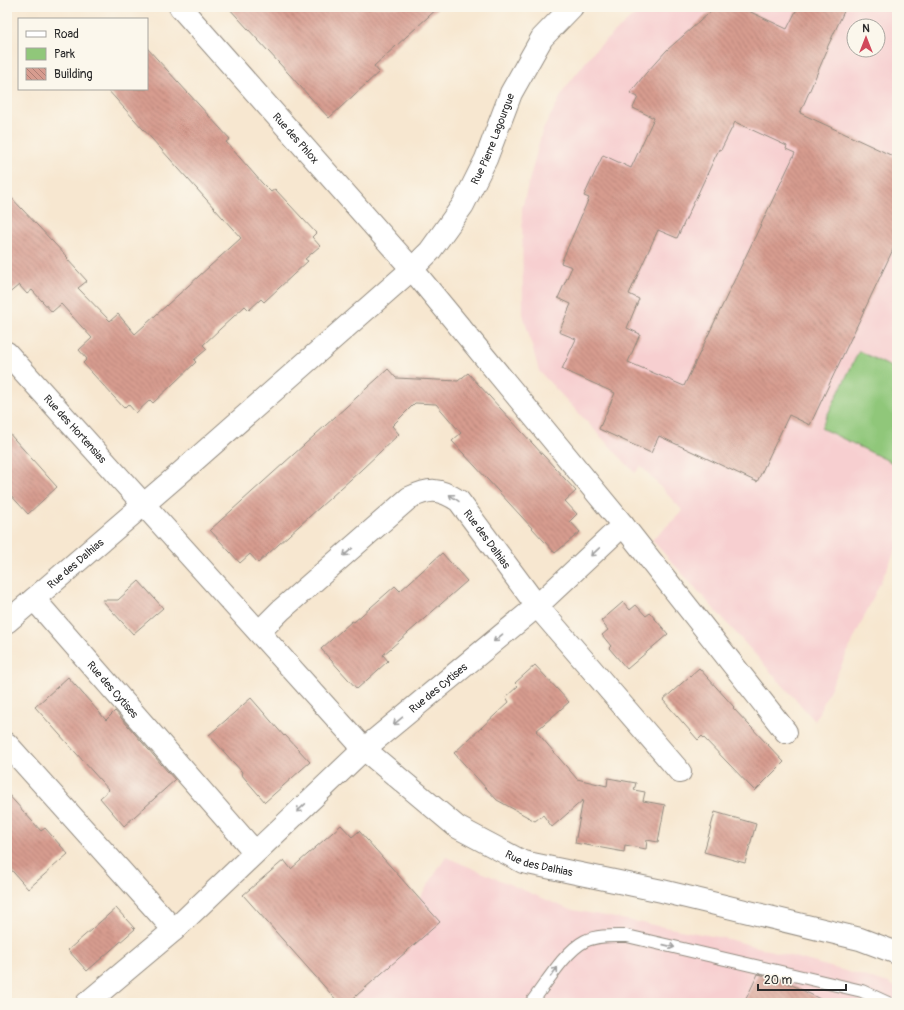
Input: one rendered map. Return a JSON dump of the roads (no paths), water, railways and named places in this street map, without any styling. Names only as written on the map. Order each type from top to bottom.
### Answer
[{"type":"street","name":"Rue des Phlox","points":[[180,7],[412,269],[623,525],[786,732]]},
{"type":"street","name":"Rue Pierre Lagourgue","points":[[412,269],[430,251],[463,205],[486,159],[511,93],[542,38],[572,7]]},
{"type":"street","name":"Rue des Dalhias","points":[[7,622],[412,269]]},
{"type":"street","name":"Rue des Hortensias","points":[[7,353],[144,504]]},
{"type":"street","name":"Rue des Dalhias","points":[[259,632],[281,610],[409,498],[422,492],[434,490],[448,494],[459,501],[537,606],[680,772]]},
{"type":"street","name":"Rue des Dalhias","points":[[144,504],[364,749],[457,827],[523,862],[692,898],[860,939],[897,953]]},
{"type":"street","name":"Rue des Cytises","points":[[87,1003],[174,930],[364,749],[537,606],[623,525]]},
{"type":"street","name":"Rue des Cytises","points":[[34,599],[255,852]]},
{"type":"street","points":[[7,744],[174,930]]},
{"type":"lane","points":[[531,1003],[570,951],[586,940],[601,937],[627,936],[862,991],[888,1003]]}]
